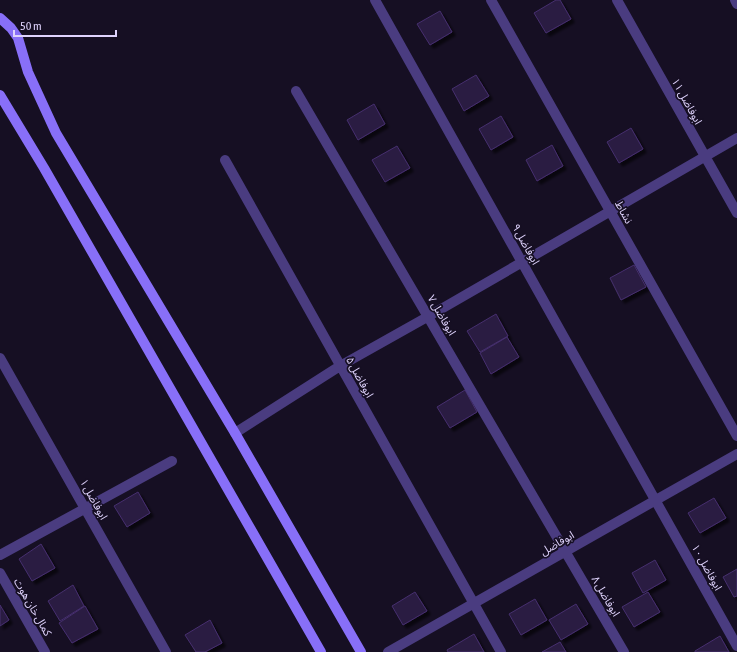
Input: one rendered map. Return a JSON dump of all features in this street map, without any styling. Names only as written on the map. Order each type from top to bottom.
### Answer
[{"type":"main road","points":[[0,18],[12,28],[18,38],[28,72],[56,133],[235,433],[361,652]]},
{"type":"main road","points":[[0,95],[48,175],[321,652]]},
{"type":"street","name":"ابوفاضل ۹","points":[[375,0],[656,500]]},
{"type":"street","name":"نشاط","points":[[491,0],[737,436]]},
{"type":"street","name":"ابوفاضل ۱۱","points":[[617,0],[737,213]]},
{"type":"street","points":[[735,0],[737,4]]},
{"type":"street","name":"ابوفاضل ۷","points":[[296,91],[567,552]]},
{"type":"street","points":[[235,433],[340,366],[737,138]]},
{"type":"street","name":"ابوفاضل ۵","points":[[225,160],[473,605],[501,652]]},
{"type":"street","name":"ابوفاضل ۱","points":[[0,358],[166,652]]},
{"type":"street","name":"ابوفاضل","points":[[388,652],[567,552],[737,454]]},
{"type":"street","points":[[0,555],[172,461]]},
{"type":"street","name":"ابوفاضل ۱۰","points":[[656,500],[737,646]]},
{"type":"street","name":"ابوفاضل ۸","points":[[567,552],[624,652]]},
{"type":"street","name":"کمال خان هوت","points":[[0,573],[45,652]]},
{"type":"building","points":[[556,0],[560,0],[571,19],[546,33],[534,13]]},
{"type":"building","points":[[440,11],[452,32],[430,45],[417,24]]},
{"type":"building","points":[[476,75],[489,96],[464,111],[452,89]]},
{"type":"building","points":[[374,104],[385,124],[358,140],[347,120]]},
{"type":"building","points":[[501,116],[513,137],[491,150],[479,129]]},
{"type":"building","points":[[631,128],[643,149],[619,163],[607,142]]},
{"type":"building","points":[[552,145],[563,166],[537,181],[526,160]]},
{"type":"building","points":[[397,146],[410,168],[385,182],[372,160]]},
{"type":"building","points":[[634,265],[646,287],[621,300],[610,278]]},
{"type":"building","points":[[496,314],[508,336],[480,352],[467,331]]},
{"type":"building","points":[[507,337],[519,357],[491,374],[480,353]]},
{"type":"building","points":[[465,390],[477,412],[450,428],[437,407]]},
{"type":"building","points":[[138,492],[150,513],[127,527],[114,506]]},
{"type":"building","points":[[714,498],[726,518],[700,533],[688,513]]},
{"type":"building","points":[[41,544],[55,568],[32,581],[19,559]]},
{"type":"building","points":[[655,560],[666,580],[643,593],[632,573]]},
{"type":"building","points":[[737,569],[737,596],[734,597],[723,577]]},
{"type":"building","points":[[73,585],[84,606],[60,621],[48,601]]},
{"type":"building","points":[[415,592],[427,611],[403,625],[392,606]]},
{"type":"building","points":[[648,592],[660,612],[634,627],[622,607]]},
{"type":"building","points":[[535,599],[547,620],[521,635],[509,614]]},
{"type":"building","points":[[576,604],[588,624],[561,640],[549,620]]},
{"type":"building","points":[[0,605],[9,620],[0,626]]},
{"type":"building","points":[[85,606],[98,629],[72,643],[59,623]]},
{"type":"building","points":[[210,620],[222,643],[205,652],[196,652],[185,635]]},
{"type":"building","points":[[474,634],[484,652],[448,652],[447,650]]},
{"type":"building","points":[[720,636],[729,652],[695,652],[695,651]]},
{"type":"building","points":[[560,642],[566,652],[542,652]]}]
